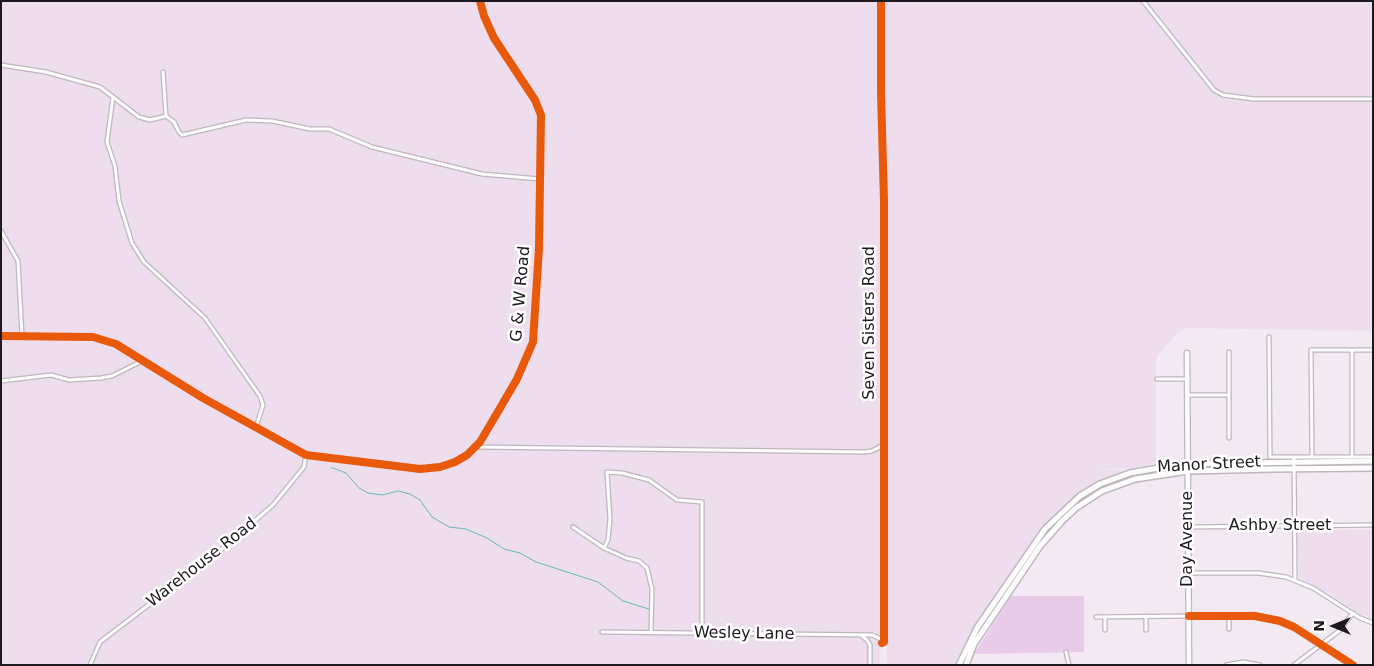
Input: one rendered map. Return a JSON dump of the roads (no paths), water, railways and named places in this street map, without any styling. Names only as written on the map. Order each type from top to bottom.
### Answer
[{"type":"main road","name":"Manor Street","points":[[959,665],[977,628],[1045,528],[1080,496],[1100,484],[1113,478],[1143,470],[1188,464],[1294,459],[1373,462]]},
{"type":"main road","name":"Manor Street","points":[[966,665],[974,644],[1040,546],[1076,508],[1102,491],[1127,481],[1188,471],[1373,468]]},
{"type":"street","name":"G & W Road","points":[[1,336],[100,338],[116,344],[203,398],[306,455],[420,469],[440,467],[455,462],[467,455],[480,442],[517,378],[533,342],[539,248],[541,115],[535,100],[494,38],[484,16],[480,1]]},
{"type":"street","name":"Seven Sisters Road","points":[[881,1],[884,201],[884,642],[882,643]]},
{"type":"street","points":[[1143,1],[1207,82],[1214,90],[1223,95],[1254,99],[1373,99]]},
{"type":"street","points":[[1,65],[59,74],[82,83],[100,87],[134,114],[145,120],[161,119],[166,116]]},
{"type":"street","points":[[164,72],[166,116]]},
{"type":"street","points":[[113,97],[107,142],[115,166],[119,201],[132,243],[144,262],[204,318],[260,396],[263,406],[256,427]]},
{"type":"street","points":[[166,116],[174,122],[178,132],[182,135],[246,120],[272,121],[310,129],[329,129],[372,147],[482,174],[540,179]]},
{"type":"street","points":[[1,231],[18,260],[22,336]]},
{"type":"street","points":[[1269,337],[1270,457],[1294,459],[1312,457],[1373,457]]},
{"type":"street","points":[[1312,457],[1311,350],[1373,350]]},
{"type":"street","points":[[1352,350],[1352,457]]},
{"type":"street","points":[[1229,352],[1230,438]]},
{"type":"street","name":"Day Avenue","points":[[1187,353],[1189,665]]},
{"type":"street","points":[[1,381],[51,375],[69,380],[101,378],[112,376],[142,361]]},
{"type":"street","points":[[1157,379],[1187,378]]},
{"type":"street","points":[[1187,396],[1229,395]]},
{"type":"street","points":[[475,447],[865,452],[872,451],[884,444]]},
{"type":"street","name":"Warehouse Road","points":[[90,665],[100,642],[227,545],[273,505],[304,467],[306,455]]},
{"type":"street","points":[[1294,459],[1295,580]]},
{"type":"street","points":[[604,548],[608,540],[610,519],[607,472],[622,473],[649,480],[677,500],[702,502],[702,633]]},
{"type":"street","name":"Ashby Street","points":[[1188,527],[1373,525]]},
{"type":"street","points":[[572,527],[604,548],[626,558],[639,561],[648,568],[652,589],[651,632]]},
{"type":"street","points":[[1188,573],[1258,573],[1277,575],[1314,588],[1353,613],[1373,623]]},
{"type":"street","points":[[1294,665],[1339,631],[1353,613]]},
{"type":"street","points":[[1146,616],[1146,630]]},
{"type":"street","points":[[1229,616],[1229,629]]},
{"type":"street","points":[[1096,617],[1263,616],[1294,627],[1353,665]]},
{"type":"street","points":[[1105,617],[1105,630]]},
{"type":"street","name":"Wesley Lane","points":[[602,632],[874,636],[879,638],[882,643]]},
{"type":"street","points":[[862,636],[870,645],[870,665]]},
{"type":"street","points":[[1066,652],[1069,665]]},
{"type":"street","points":[[1226,665],[1243,662],[1260,665]]},
{"type":"waterway","points":[[331,468],[346,473],[359,488],[368,493],[382,495],[398,491],[410,494],[420,500],[432,517],[449,527],[466,529],[487,538],[504,549],[520,553],[536,562],[598,582],[623,601],[649,609]]}]
